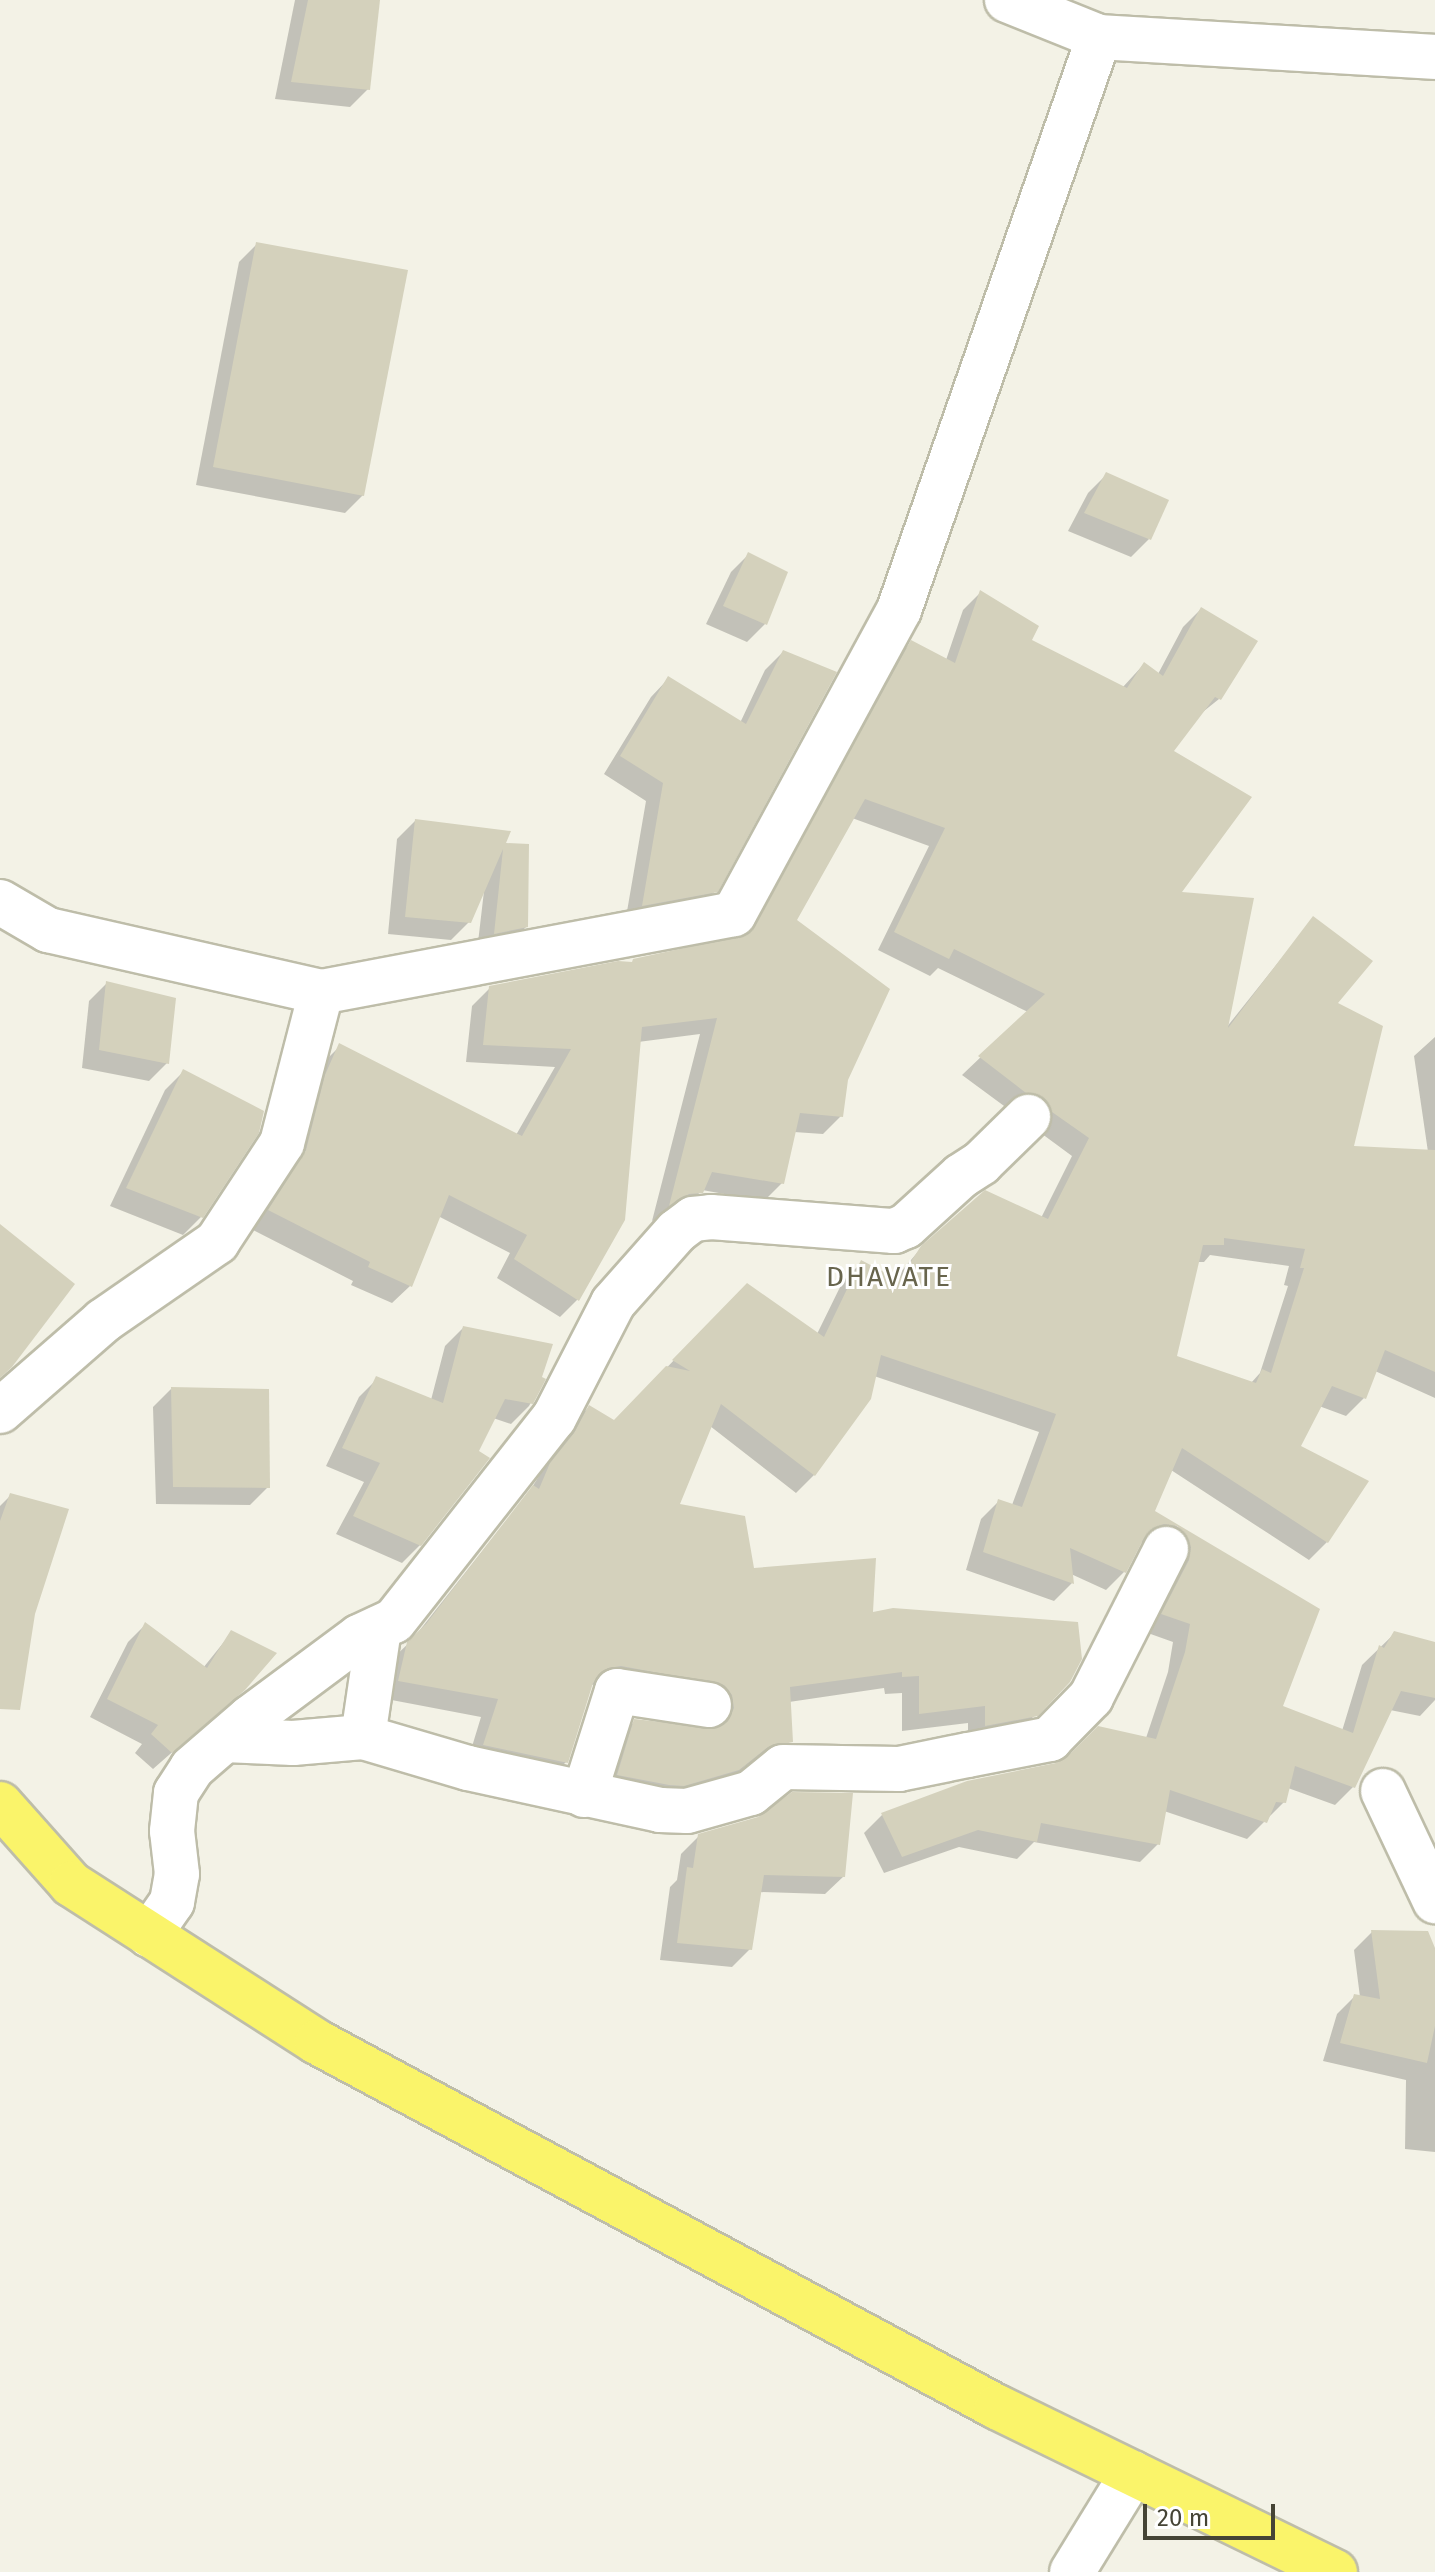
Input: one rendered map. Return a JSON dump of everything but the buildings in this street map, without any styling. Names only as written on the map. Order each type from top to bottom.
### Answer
[{"type":"highway","points":[[8,1825],[71,1884],[331,2050],[997,2407],[1335,2572]]},
{"type":"street","points":[[1007,0],[1099,37],[1435,57]]},
{"type":"street","points":[[0,902],[48,930],[321,992],[734,914],[899,610],[1099,37]]},
{"type":"street","points":[[0,1411],[103,1321],[217,1242],[282,1143],[321,992]]},
{"type":"street","points":[[149,1935],[172,1902],[177,1874],[172,1831],[176,1793],[192,1768],[359,1637],[394,1621],[554,1418],[613,1303],[677,1231],[693,1219],[711,1217],[894,1231],[906,1226],[961,1176],[981,1163],[1028,1117]]},
{"type":"street","points":[[225,1740],[293,1743],[363,1737],[468,1768],[584,1795],[648,1808],[687,1811],[751,1793],[783,1767],[899,1769],[1050,1739],[1091,1697],[1166,1549]]},
{"type":"street","points":[[363,1737],[379,1628]]},
{"type":"street","points":[[584,1795],[617,1691],[709,1705]]},
{"type":"street","points":[[1383,1791],[1435,1901]]},
{"type":"street","points":[[1072,2572],[1133,2473]]},
{"type":"district","name":"DHAVATE","points":[[889,1277]]}]
